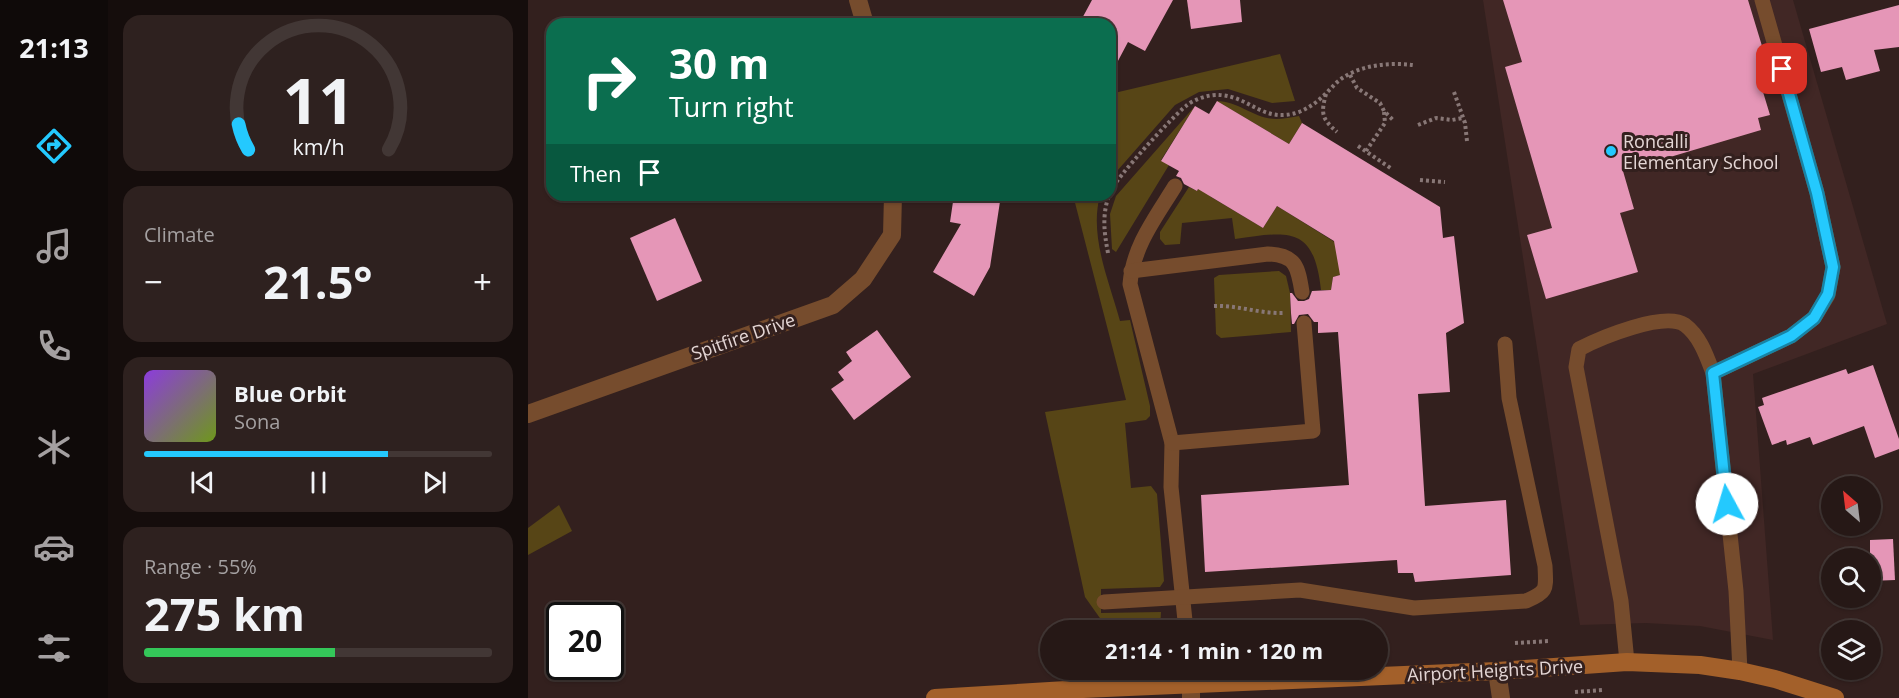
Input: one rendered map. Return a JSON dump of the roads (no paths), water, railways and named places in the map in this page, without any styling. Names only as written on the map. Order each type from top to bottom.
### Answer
[{"type":"street","points":[[858,0],[863,18]]},
{"type":"street","name":"Spitfire Drive","points":[[528,414],[833,305],[863,279],[892,235],[893,201]]},
{"type":"street","name":"Airport Heights Drive","points":[[936,698],[1497,671],[1627,662],[1700,665],[1740,671],[1775,679],[1835,698]]},
{"type":"street","points":[[1497,671],[1500,698]]},
{"type":"lane","points":[[1713,373],[1791,336],[1814,318],[1828,294],[1833,267],[1817,193],[1762,0]]},
{"type":"lane","points":[[1175,186],[1138,246],[1130,284],[1172,443],[1171,487],[1185,620]]},
{"type":"lane","points":[[1131,271],[1268,254],[1282,255],[1293,261],[1299,273],[1302,292]]},
{"type":"lane","points":[[1627,662],[1621,601],[1576,367],[1579,349],[1594,341],[1655,322],[1673,322],[1684,324],[1694,335],[1706,354],[1713,373],[1736,591],[1740,671]]},
{"type":"lane","points":[[1172,443],[1313,430],[1304,323]]},
{"type":"lane","points":[[1104,602],[1300,590],[1414,608],[1526,601],[1540,595],[1546,586],[1545,566],[1509,398],[1505,344]]},
{"type":"place","name":"Roncalli Elementary School","points":[[1611,151]]}]
